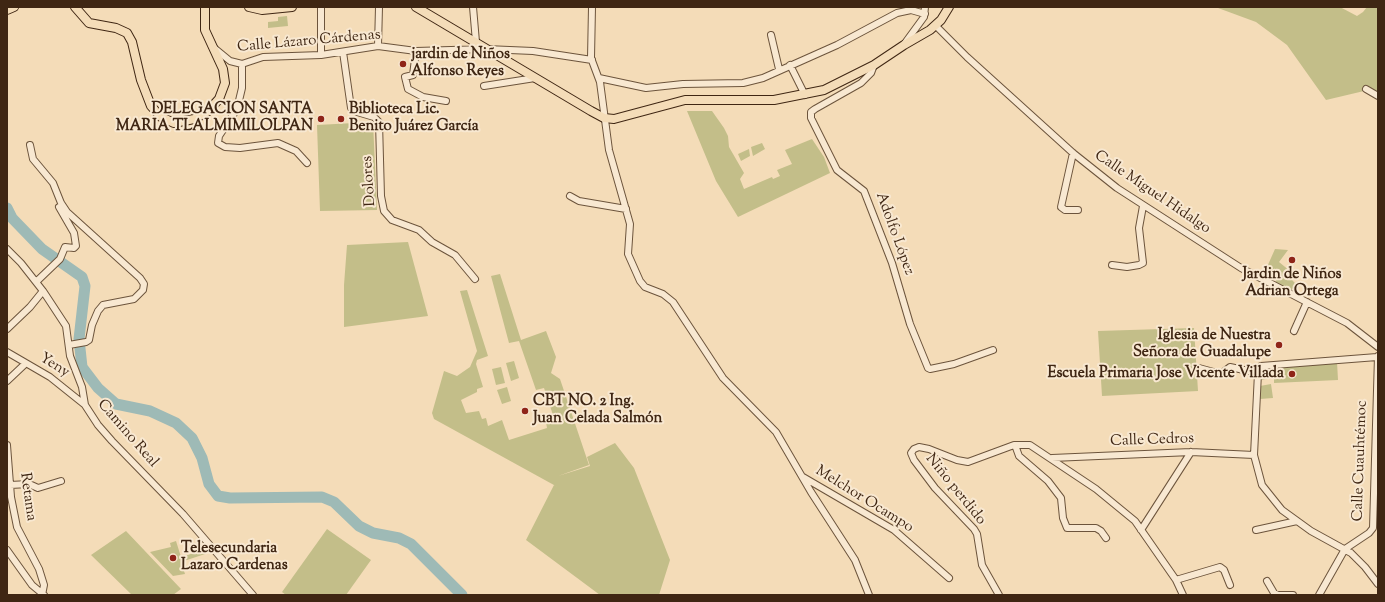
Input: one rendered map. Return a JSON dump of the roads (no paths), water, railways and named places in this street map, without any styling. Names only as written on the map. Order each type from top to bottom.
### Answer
[{"type":"main road","points":[[7,10],[14,7]]},
{"type":"main road","points":[[76,7],[89,23],[124,30],[130,36],[146,94],[155,112],[167,121],[181,122],[201,116],[208,112],[219,100],[225,83],[224,75],[205,30],[205,7]]},
{"type":"main road","points":[[249,7],[292,7]]},
{"type":"main road","points":[[416,7],[425,9],[486,49],[604,118],[623,118],[685,100],[767,100],[805,95],[835,86],[874,66],[904,44],[936,26],[949,7]]},
{"type":"street","points":[[321,7],[321,55]]},
{"type":"street","points":[[378,46],[379,7]]},
{"type":"street","points":[[473,7],[476,42]]},
{"type":"street","points":[[592,7],[590,46],[592,60],[599,78],[609,150],[630,224],[628,254],[642,284],[669,298],[673,302],[723,378],[776,432],[855,560],[869,595]]},
{"type":"street","points":[[599,78],[646,88],[683,84],[743,83],[763,78],[779,69],[842,42],[897,13],[911,10],[925,10]]},
{"type":"street","points":[[904,44],[925,10]]},
{"type":"street","name":"Calle Miguel Hidalgo","points":[[936,26],[967,57],[1073,153],[1143,206],[1241,268],[1347,323],[1378,347]]},
{"type":"street","points":[[771,35],[779,69]]},
{"type":"street","name":"Calle Lázaro Cárdenas","points":[[212,46],[230,61],[242,64],[263,57],[321,55],[378,46],[416,51],[486,49],[533,51],[592,60]]},
{"type":"street","points":[[416,51],[413,75],[405,77],[408,89],[423,97],[446,101]]},
{"type":"street","name":"Dolores","points":[[342,52],[351,108],[357,112],[374,118],[379,122],[381,196],[384,211],[392,220],[419,230],[432,242],[455,255],[475,279]]},
{"type":"street","points":[[242,64],[242,88],[237,109],[219,136],[218,143],[225,147],[240,148],[278,143],[296,151],[307,163]]},
{"type":"street","points":[[790,65],[805,95]]},
{"type":"street","name":"Adolfo López","points":[[874,66],[871,73],[861,84],[815,109],[811,112],[811,118],[836,170],[864,191],[892,263],[910,324],[928,368],[930,369],[948,365],[993,350]]},
{"type":"street","points":[[484,86],[535,78]]},
{"type":"street","points":[[1366,89],[1378,96]]},
{"type":"street","points":[[30,145],[34,158],[55,187],[61,204],[67,212],[140,278],[144,284],[143,290],[134,299],[110,302],[100,308],[92,325],[90,339],[86,342],[69,345]]},
{"type":"street","points":[[1073,153],[1061,207],[1064,210],[1078,210]]},
{"type":"street","points":[[36,282],[60,259],[65,247],[74,248],[76,246],[74,232],[58,205],[55,187]]},
{"type":"street","points":[[570,196],[579,201],[626,209]]},
{"type":"street","points":[[1112,265],[1127,267],[1143,263],[1139,228],[1143,206]]},
{"type":"street","name":"Camino Real","points":[[7,249],[43,291],[66,326],[70,356],[82,387],[85,405],[112,441],[183,514],[253,595]]},
{"type":"street","points":[[7,329],[30,307],[43,291]]},
{"type":"street","points":[[1294,331],[1307,302]]},
{"type":"street","name":"Yeny","points":[[7,352],[68,390],[85,405]]},
{"type":"street","points":[[1378,356],[1265,365],[1258,371],[1254,455],[1258,473],[1266,490],[1282,510],[1297,521],[1345,549],[1365,567],[1378,584]]},
{"type":"street","name":"Calle Cuauhtémoc","points":[[1319,595],[1345,549],[1371,530],[1374,524],[1378,356]]},
{"type":"street","points":[[7,381],[25,364]]},
{"type":"street","points":[[1199,368],[1221,374],[1230,367],[1258,371]]},
{"type":"street","name":"Retama","points":[[7,445],[10,484],[17,527],[39,569],[44,585],[43,595]]},
{"type":"street","points":[[1015,445],[1019,456],[1048,481],[1061,498],[1062,518],[1067,528],[1096,528],[1101,531],[1106,538]]},
{"type":"street","name":"Niño perdido","points":[[999,595],[982,565],[977,534],[974,529],[935,488],[914,460],[912,453],[914,449],[919,447],[957,460],[968,462],[1015,445],[1030,445],[1051,458]]},
{"type":"street","points":[[1141,530],[1191,452]]},
{"type":"street","name":"Calle Cedros","points":[[1051,458],[1191,452],[1254,455]]},
{"type":"street","points":[[1051,458],[1096,489],[1135,521],[1176,580],[1183,595]]},
{"type":"street","name":"Melchor Ocampo","points":[[802,476],[894,530],[949,578]]},
{"type":"street","points":[[10,484],[29,484],[38,488],[60,481]]},
{"type":"street","points":[[1256,530],[1297,521]]},
{"type":"street","points":[[7,550],[32,585],[43,595]]},
{"type":"street","points":[[1176,580],[1220,567],[1224,570],[1230,585]]},
{"type":"street","points":[[1267,581],[1278,595],[1293,595]]},
{"type":"waterway","points":[[7,208],[12,218],[42,249],[82,277],[85,286],[79,339],[82,367],[98,388],[116,404],[150,411],[176,423],[192,438],[202,458],[209,484],[218,496],[230,498],[322,497],[334,502],[359,526],[373,533],[399,538],[411,544],[462,595]]},
{"type":"place","name":"jardin de Niños Alfonso Reyes","points":[[403,64]]},
{"type":"place","name":"DELEGACION SANTA MARIA TLALMIMILOLPAN","points":[[321,119]]},
{"type":"place","name":"Biblioteca Lic. Benito Juárez García","points":[[341,119]]},
{"type":"place","name":"Jardin de Niños Adrian Ortega","points":[[1292,260]]},
{"type":"place","name":"Iglesia de Nuestra Señora de Guadalupe","points":[[1279,345]]},
{"type":"place","name":"Escuela Primaria Jose Vicente Villada","points":[[1292,374]]},
{"type":"place","name":"CBT NO. 2 Ing. Juan Celada Salmón","points":[[525,411]]},
{"type":"place","name":"Telesecundaria Lazaro Cardenas","points":[[173,558]]}]
